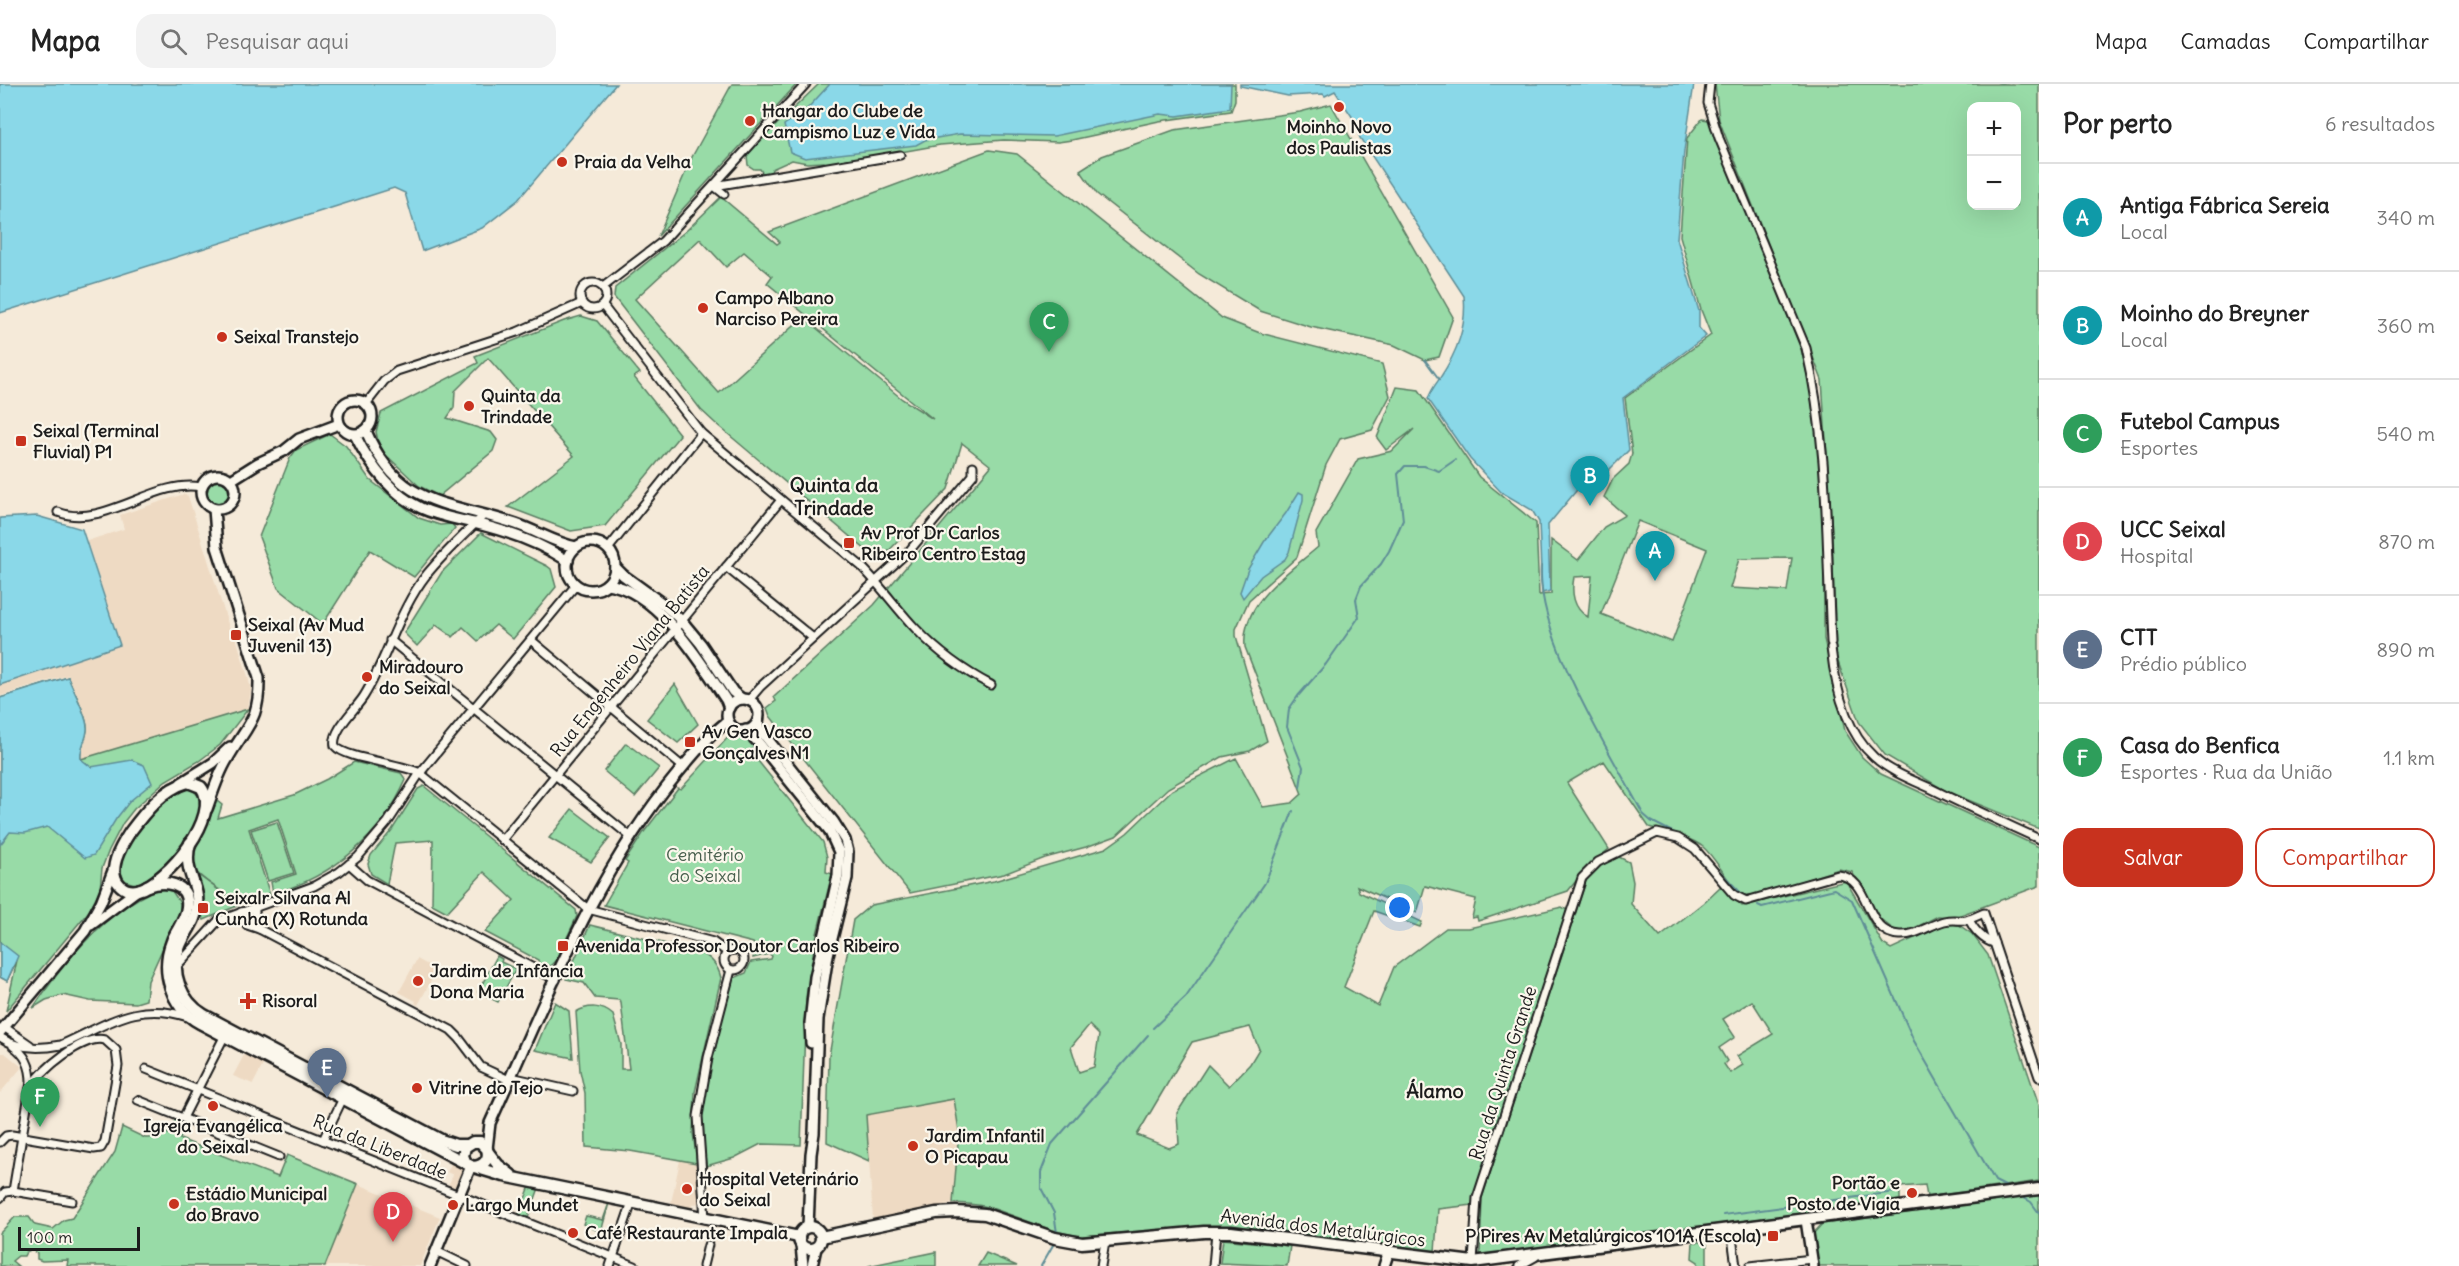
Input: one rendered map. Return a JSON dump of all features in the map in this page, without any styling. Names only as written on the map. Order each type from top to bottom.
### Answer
[{"type":"main road","points":[[360,401],[366,404],[372,417],[371,425],[366,431],[356,435],[348,434],[339,424],[339,411],[348,402],[360,401]]},
{"type":"main road","points":[[231,480],[258,463],[284,451],[299,440],[339,424]]},
{"type":"main road","points":[[366,431],[382,461],[401,482],[412,490],[446,506],[515,523],[559,543],[576,547]]},
{"type":"main road","points":[[356,435],[366,456],[387,483],[421,508],[520,537],[553,551],[568,561]]},
{"type":"main road","points":[[210,476],[225,476],[231,480],[234,485],[234,497],[226,507],[214,509],[203,501],[201,487],[210,476]]},
{"type":"main road","points":[[2,1030],[85,931],[109,910],[174,865],[190,843],[207,809],[221,770],[256,712],[259,678],[217,547],[214,509]]},
{"type":"main road","points":[[596,543],[608,549],[612,554],[615,567],[607,584],[595,590],[576,585],[568,574],[568,561],[576,547],[596,543]]},
{"type":"main road","points":[[470,1166],[484,1164],[488,1158],[490,1123],[588,909],[631,837],[683,767],[714,732],[728,721],[729,708],[726,700],[663,604],[615,567]]},
{"type":"main road","points":[[607,584],[621,587],[633,594],[701,644],[733,692],[757,708],[758,720],[765,736],[840,830],[848,852],[847,878],[828,955],[818,1019],[808,1227]]},
{"type":"main road","points":[[729,708],[734,702],[746,700]]},
{"type":"main road","points":[[746,730],[758,720]]},
{"type":"main road","points":[[728,721],[735,728],[746,730],[758,742],[829,830],[838,852],[838,876],[819,954],[812,999],[808,1133],[811,1154]]},
{"type":"main road","points":[[85,931],[101,902],[126,838],[140,819],[158,800],[213,763],[241,738]]},
{"type":"main road","points":[[180,784],[188,782],[201,787],[208,799],[207,809]]},
{"type":"main road","points":[[190,843],[187,862],[196,892],[197,907],[179,948],[176,968],[181,991],[194,1015]]},
{"type":"main road","points":[[114,866],[114,874],[120,886],[131,891],[160,882],[171,882],[180,888],[186,899],[186,911],[172,941],[167,969],[174,997],[194,1015],[345,1095],[470,1166],[800,1241],[807,1249],[816,1248]]},
{"type":"main road","points":[[345,1095],[441,1140],[456,1145],[480,1142],[502,1168],[520,1178]]},
{"type":"main road","points":[[430,1266],[470,1166],[463,1152],[490,1123]]},
{"type":"main road","name":"Avenida dos Metalúrgicos","points":[[821,1237],[936,1213],[956,1212],[985,1214],[1068,1241],[1105,1241],[1216,1232],[1473,1262],[1514,1263],[1540,1254],[2039,1189]]},
{"type":"main road","points":[[1806,1220],[1813,1263]]},
{"type":"main road","points":[[803,1266],[800,1241],[802,1230],[808,1227],[817,1229],[821,1237],[812,1266]]},
{"type":"main road","points":[[1384,1266],[1389,1251]]},
{"type":"street","points":[[603,287],[663,241],[806,84]]},
{"type":"street","points":[[1710,84],[1708,103],[1719,138],[1806,348],[1814,384],[1826,479],[1834,678],[1850,722],[1874,758],[1916,782],[2039,839]]},
{"type":"street","points":[[714,186],[900,155]]},
{"type":"street","points":[[714,186],[724,194]]},
{"type":"street","points":[[582,303],[581,290],[587,284],[596,283],[603,287],[606,298],[603,306]]},
{"type":"street","points":[[582,303],[591,309],[603,306]]},
{"type":"street","points":[[366,404],[384,381],[397,371],[517,332],[582,303]]},
{"type":"street","points":[[603,306],[701,433],[877,581],[916,629],[972,675],[991,685]]},
{"type":"street","points":[[608,549],[701,433]]},
{"type":"street","points":[[746,700],[910,550],[973,475],[973,466]]},
{"type":"street","points":[[58,512],[80,517],[177,487],[201,487]]},
{"type":"street","name":"Rua Engenheiro Viana Batista","points":[[502,840],[781,500]]},
{"type":"street","points":[[484,514],[471,522],[464,534],[426,575],[390,640],[366,693],[337,731],[333,742],[343,752],[420,773],[588,909],[713,942],[727,952],[737,950],[744,957],[741,967],[731,970]]},
{"type":"street","points":[[726,567],[813,639]]},
{"type":"street","points":[[176,968],[212,925],[223,918],[314,886],[350,864],[378,837],[420,773],[576,585]]},
{"type":"street","points":[[390,640],[631,837]]},
{"type":"street","points":[[531,640],[683,767]]},
{"type":"street","name":"Rua da Quinta Grande","points":[[1473,1262],[1477,1198],[1548,984],[1574,896],[1582,878],[1598,862],[1657,833],[1678,838],[1695,849],[1734,895],[1746,901],[1838,875],[1855,882],[1871,915],[1884,931],[1900,935],[1914,933],[1943,921],[1969,919]]},
{"type":"street","points":[[350,864],[367,880],[556,980]]},
{"type":"street","points":[[255,908],[255,919],[259,929]]},
{"type":"street","points":[[241,912],[244,922],[451,1030],[481,1067],[510,1079],[573,1091]]},
{"type":"street","points":[[1994,943],[1988,942],[1969,919],[1984,913],[2039,1077]]},
{"type":"street","points":[[727,952],[724,964],[731,970]]},
{"type":"street","points":[[707,1219],[698,1116],[708,1057],[731,970]]},
{"type":"street","points":[[8,1043],[32,1047],[61,1046],[138,1011],[194,1015]]},
{"type":"street","points":[[2,1030],[32,1047]]},
{"type":"street","points":[[183,1118],[226,1032]]},
{"type":"street","points":[[0,1037],[19,1050],[26,1059],[31,1074],[13,1191]]},
{"type":"street","points":[[0,1142],[8,1135],[94,1149],[100,1148],[105,1141],[118,1066],[114,1046],[102,1039],[86,1042],[48,1066],[37,1077],[30,1089]]},
{"type":"street","name":"Rua da Liberdade","points":[[146,1069],[635,1266]]},
{"type":"street","points":[[323,1140],[345,1095]]},
{"type":"street","points":[[138,1100],[279,1157]]},
{"type":"street","points":[[0,1198],[5,1192],[13,1191],[72,1201]]},
{"type":"street","points":[[610,1266],[632,1202]]},
{"type":"street","points":[[1731,1230],[1736,1266]]},
{"type":"street","points":[[1213,1266],[1216,1232]]},
{"type":"street","points":[[1101,1266],[1105,1241]]},
{"type":"street","points":[[703,1266],[708,1245]]},
{"type":"street","points":[[436,1251],[464,1265]]},
{"type":"street","points":[[1750,1266],[1813,1263]]},
{"type":"shaded area","points":[[184,494],[188,496],[229,627],[234,631],[248,677],[251,690],[248,709],[81,759],[79,751],[87,726],[68,675],[0,696],[0,683],[120,646],[87,541],[124,529],[120,515]]},
{"type":"shaded area","name":"Jardim de Infância Dona Maria","points":[[417,959],[437,970],[418,1005],[416,1001],[399,992]]},
{"type":"shaded area","points":[[0,1053],[5,1053],[22,1067],[0,1093]]},
{"type":"shaded area","points":[[245,1053],[264,1063],[253,1084],[233,1076]]},
{"type":"shaded area","name":"Jardim Infantil O Picapau","points":[[954,1098],[959,1131],[953,1203],[873,1220],[866,1115]]},
{"type":"shaded area","points":[[680,1160],[697,1163],[701,1203],[693,1204],[692,1208],[671,1203]]},
{"type":"shaded area","points":[[452,1162],[463,1168],[454,1188],[448,1186],[453,1175],[447,1172]]},
{"type":"shaded area","points":[[358,1184],[440,1217],[420,1266],[325,1266]]},
{"type":"green space","points":[[732,84],[797,84],[658,236],[692,157]]},
{"type":"green space","points":[[819,84],[1235,84],[1235,100],[1231,111],[1159,121],[1058,142],[1004,140],[940,145],[828,165],[824,162],[807,163],[792,160],[763,174],[760,169],[754,169],[748,165],[747,156],[750,150]]},
{"type":"green space","points":[[1715,84],[2039,84],[2039,829],[1946,791],[1885,755],[1859,722],[1836,656],[1832,533],[1822,380],[1719,120]]},
{"type":"green space","points":[[1331,104],[1453,317],[1439,357],[1425,360],[1394,345],[1311,327],[1260,311],[1199,274],[1097,194],[1080,170],[1102,156],[1174,130],[1300,112]]},
{"type":"green space","points":[[1702,119],[1709,120],[1801,349],[1814,403],[1820,472],[1824,558],[1824,639],[1845,731],[1862,757],[1881,774],[2039,847],[2039,886],[1955,917],[1938,916],[1909,931],[1895,931],[1877,916],[1852,872],[1839,869],[1757,895],[1742,895],[1698,843],[1649,827],[1604,761],[1567,783],[1609,849],[1587,867],[1568,891],[1478,921],[1477,917],[1472,918],[1476,899],[1425,886],[1417,913],[1357,886],[1359,892],[1422,922],[1420,927],[1374,911],[1344,987],[1378,1006],[1394,967],[1446,928],[1469,928],[1562,907],[1567,910],[1473,1205],[1438,1209],[1435,1252],[1304,1236],[1301,1230],[1292,1229],[1290,1232],[1208,1226],[1082,1236],[1047,1228],[986,1207],[953,1203],[959,1131],[954,1099],[866,1115],[869,1161],[827,1142],[829,1056],[853,920],[871,905],[994,881],[1106,848],[1127,833],[1172,790],[1236,758],[1263,807],[1292,803],[1302,794],[1245,647],[1246,631],[1250,616],[1258,602],[1281,578],[1318,547],[1316,533],[1358,459],[1392,451],[1414,429],[1386,450],[1377,438],[1397,387],[1419,390],[1479,477],[1536,523],[1539,595],[1551,594],[1551,540],[1578,560],[1604,527],[1625,515],[1604,497],[1613,479],[1629,464],[1632,454],[1625,398],[1711,335],[1701,310],[1680,236],[1687,138]],"holes":[[[1638,521],[1707,549],[1672,642],[1601,614]],[[1792,558],[1787,591],[1730,588],[1739,559]],[[1592,576],[1588,617],[1583,614],[1574,600],[1574,577]],[[1089,1025],[1099,1035],[1094,1067],[1079,1072],[1071,1047]],[[1250,1027],[1259,1049],[1250,1064],[1229,1086],[1208,1065],[1177,1113],[1179,1144],[1169,1148],[1137,1135],[1192,1042]]]},
{"type":"green space","points":[[989,150],[1017,154],[1222,318],[1260,333],[1382,364],[1390,396],[1372,430],[1340,439],[1326,465],[1297,557],[1249,600],[1236,629],[1236,636],[1267,741],[1250,751],[1222,757],[1168,788],[1116,836],[1045,858],[1004,874],[910,893],[770,716],[767,708],[776,701],[774,697],[874,605],[991,466],[962,443],[948,489],[879,561],[701,410],[614,297],[615,288],[687,230],[721,197],[777,244],[780,242],[769,232]],"holes":[[[700,239],[726,267],[744,252],[772,276],[767,283],[933,419],[902,399],[803,317],[719,393],[635,299]]]},
{"type":"green space","points":[[581,316],[597,321],[640,373],[634,377],[680,435],[605,526],[571,531],[508,507],[574,456],[488,358],[455,391],[454,408],[447,418],[491,432],[497,440],[493,451],[439,496],[419,486],[384,453],[376,432],[381,413],[478,363],[475,356]]},
{"type":"green space","points":[[330,434],[346,446],[370,480],[419,518],[440,525],[452,524],[455,528],[414,577],[370,550],[323,624],[278,588],[259,537],[290,458],[296,450]]},
{"type":"green space","points":[[218,479],[223,480],[229,486],[229,496],[223,502],[218,503],[213,502],[207,496],[206,491],[207,486],[213,480]]},
{"type":"green space","points":[[481,533],[547,566],[551,569],[556,587],[513,639],[496,625],[478,641],[463,627],[453,637],[436,625],[417,646],[404,633],[442,572]]},
{"type":"green space","points":[[68,677],[82,708],[87,727],[81,759],[248,709],[220,745],[199,761],[165,781],[134,809],[123,823],[109,850],[102,868],[100,889],[89,911],[6,1011],[17,960],[7,981],[0,977],[0,698]]},
{"type":"green space","points":[[675,684],[698,724],[678,743],[647,719]]},
{"type":"green space","name":"Cemitério do Seixal","points":[[731,734],[745,738],[754,747],[750,751],[823,842],[827,857],[826,872],[832,874],[815,942],[806,997],[801,1145],[761,1144],[734,1158],[706,1166],[701,1107],[732,979],[746,973],[751,962],[771,959],[772,956],[769,954],[753,958],[755,946],[753,943],[604,905],[628,863],[625,861],[644,832],[678,788],[681,789]]},
{"type":"green space","points":[[626,743],[659,768],[635,797],[604,771]]},
{"type":"green space","points":[[354,762],[401,773],[406,780],[396,801],[369,836],[335,865],[316,877],[273,894],[271,882],[296,874],[278,819],[249,829],[270,895],[241,904],[210,884],[196,871],[194,855],[200,836],[217,801],[222,805],[218,818],[294,795],[327,779]]},
{"type":"green space","points":[[424,786],[576,910],[577,916],[556,961],[551,966],[539,964],[538,960],[485,932],[514,900],[484,872],[447,912],[432,904],[433,840],[395,843],[387,884],[371,874],[368,864],[371,855],[392,830],[418,789]]},
{"type":"green space","points":[[187,788],[198,796],[200,808],[196,824],[187,840],[175,856],[148,880],[137,884],[124,880],[119,867],[136,832],[155,808],[177,792]]},
{"type":"green space","points":[[572,809],[610,838],[591,862],[549,838]]},
{"type":"green space","points":[[277,822],[294,873],[268,881],[251,830]]},
{"type":"green space","points":[[1619,857],[1629,862],[1633,882],[1631,904],[1660,937],[1721,886],[1742,906],[1846,881],[1883,944],[1891,949],[1947,923],[1959,925],[1972,934],[1988,955],[2039,1105],[2039,1181],[1927,1197],[1925,1185],[1900,1187],[1900,1200],[1480,1254],[1482,1198],[1587,878],[1598,866]],"holes":[[[1752,1001],[1773,1034],[1737,1056],[1743,1065],[1730,1073],[1724,1064],[1727,1061],[1719,1048],[1735,1037],[1723,1019]]]},
{"type":"green space","points":[[198,875],[239,905],[204,920],[202,916],[204,895]]},
{"type":"green space","points":[[157,889],[172,891],[180,903],[180,910],[148,981],[146,1000],[136,1003],[90,1001],[63,995],[46,1000],[33,1008],[58,973],[87,940],[120,911]]},
{"type":"green space","points":[[590,925],[699,952],[707,956],[718,969],[721,978],[695,1092],[693,1133],[697,1163],[630,1151],[586,1147],[585,1093],[580,1071],[576,1012],[595,1007],[604,1009],[613,1015],[621,1044],[621,1069],[629,1069],[619,1000],[595,998],[584,983],[566,979]]},
{"type":"green space","points":[[497,956],[502,959],[501,962],[516,969],[498,1002],[478,992]]},
{"type":"green space","points":[[555,1002],[569,1011],[573,1058],[535,1050]]},
{"type":"green space","name":"Estádio Municipal do Bravo","points":[[175,1120],[187,1125],[180,1139],[278,1177],[287,1155],[358,1184],[325,1266],[67,1266],[68,1260],[42,1261],[37,1259],[37,1253],[31,1250],[12,1261],[18,1266],[0,1266],[0,1233],[15,1217],[29,1217],[35,1225],[53,1229],[64,1220],[72,1218],[115,1152],[122,1127],[145,1138],[150,1138],[154,1129],[169,1134]]},
{"type":"green space","points":[[530,1186],[539,1188],[528,1218],[519,1214]]},
{"type":"green space","points":[[2039,1195],[2039,1266],[1819,1266],[1813,1234],[1822,1224]]},
{"type":"green space","points":[[609,1203],[601,1232],[583,1224],[586,1216],[603,1220]]},
{"type":"green space","points":[[1223,1239],[1290,1246],[1287,1266],[1220,1263]]},
{"type":"green space","points":[[1693,1242],[1707,1242],[1707,1266],[1698,1266],[1698,1262],[1692,1258]]},
{"type":"green space","points":[[936,1252],[936,1266],[868,1266]]},
{"type":"green space","points":[[986,1253],[1017,1266],[978,1266]]},
{"type":"water","points":[[0,84],[616,84],[518,200],[482,228],[422,251],[405,193],[394,188],[0,313]]},
{"type":"water","points":[[830,84],[1231,84],[1230,108],[1177,116],[1160,114],[1054,136],[960,134],[925,140],[916,145],[805,158],[790,152],[784,125],[806,110]]},
{"type":"water","points":[[1240,84],[1694,84],[1684,151],[1677,239],[1699,311],[1699,328],[1706,336],[1623,398],[1629,450],[1605,474],[1594,494],[1581,485],[1548,525],[1550,591],[1542,593],[1539,522],[1532,510],[1501,492],[1470,459],[1428,399],[1460,339],[1464,318],[1464,296],[1360,138],[1353,118],[1335,91],[1325,96],[1323,94],[1288,96],[1240,86]]},
{"type":"water","points":[[1299,492],[1303,494],[1303,500],[1289,552],[1285,559],[1261,576],[1243,598],[1240,592],[1248,569]]},
{"type":"water","points":[[37,516],[82,529],[120,645],[0,685],[0,518]]},
{"type":"water","points":[[68,677],[82,708],[87,727],[81,759],[91,767],[132,760],[144,765],[152,783],[130,801],[94,855],[85,858],[47,827],[25,833],[10,832],[0,845],[0,698]]},
{"type":"water","points":[[0,942],[18,956],[7,981],[0,977]]},
{"type":"waterway","points":[[1425,360],[1439,379]]},
{"type":"waterway","points":[[1300,787],[1303,767],[1287,727],[1289,709],[1326,664],[1359,617],[1356,599],[1361,586],[1381,564],[1403,520],[1398,474],[1405,466],[1424,466],[1439,471],[1455,460]]},
{"type":"waterway","points":[[1541,566],[1543,594],[1550,625],[1562,658],[1594,726],[1643,814],[1651,821],[1686,839]]},
{"type":"waterway","points":[[1153,1028],[1186,997],[1265,883],[1293,811]]},
{"type":"waterway","points":[[1697,848],[1743,895]]},
{"type":"waterway","points":[[1758,905],[1762,907],[1834,889],[1852,900],[1914,1041],[1995,1181],[2007,1187]]},
{"type":"waterway","points":[[1057,1233],[1054,1213],[1041,1188],[1041,1172],[1052,1144],[1148,1035]]},
{"type":"waterway","points":[[1723,1215],[1895,1192]]},
{"type":"waterway","points":[[2024,1198],[2031,1202],[2039,1213]]},
{"type":"waterway","points":[[1041,1266],[1053,1245]]},
{"type":"place","name":"Moinho Novo dos Paulistas","points":[[1339,107]]},
{"type":"place","name":"Hangar do Clube de Campismo Luz e Vida","points":[[750,121]]},
{"type":"place","name":"Praia da Velha","points":[[562,162]]},
{"type":"place","name":"Campo Albano Narciso Pereira","points":[[703,308]]},
{"type":"place","name":"Seixal Transtejo","points":[[222,337]]},
{"type":"place","name":"Futebol Campus","points":[[1049,352]]},
{"type":"place","name":"Quinta da Trindade","points":[[469,406]]},
{"type":"place","name":"Seixal (Terminal Fluvial) P1","points":[[21,441]]},
{"type":"place","name":"Moinho do Breyner","points":[[1590,506]]},
{"type":"place","name":"Av Prof Dr Carlos Ribeiro Centro Estag","points":[[849,543]]},
{"type":"place","name":"Antiga Fábrica Sereia","points":[[1655,581]]},
{"type":"place","name":"Seixal (Av Mud Juvenil 13)","points":[[236,635]]},
{"type":"place","name":"Miradouro do Seixal","points":[[367,677]]},
{"type":"place","name":"Av Gen Vasco Gonçalves N1","points":[[690,742]]},
{"type":"place","name":"Seixalr Silvana Al Cunha (X) Rotunda","points":[[203,908]]},
{"type":"place","name":"Avenida Professor Doutor Carlos Ribeiro","points":[[563,946]]},
{"type":"place","name":"Jardim de Infância Dona Maria","points":[[418,981]]},
{"type":"place","name":"Risoral","points":[[248,1001]]},
{"type":"place","name":"Vitrine do Tejo","points":[[417,1088]]},
{"type":"place","name":"CTT","points":[[327,1098]]},
{"type":"place","name":"Igreja Evangélica do Seixal","points":[[213,1106]]},
{"type":"place","name":"Casa do Benfica","points":[[40,1127]]},
{"type":"place","name":"Jardim Infantil O Picapau","points":[[913,1146]]},
{"type":"place","name":"Hospital Veterinário do Seixal","points":[[687,1189]]},
{"type":"place","name":"Portão e Posto de Vigia","points":[[1912,1193]]},
{"type":"place","name":"Estádio Municipal do Bravo","points":[[174,1204]]},
{"type":"place","name":"Largo Mundet","points":[[453,1205]]},
{"type":"place","name":"Café Restaurante Impala","points":[[573,1233]]},
{"type":"place","name":"P Pires Av Metalúrgicos 101A (Escola)","points":[[1773,1236]]},
{"type":"place","name":"UCC Seixal","points":[[393,1242]]},
{"type":"district","name":"Quinta da Trindade","points":[[834,496]]},
{"type":"district","name":"Álamo","points":[[1435,1091]]}]
